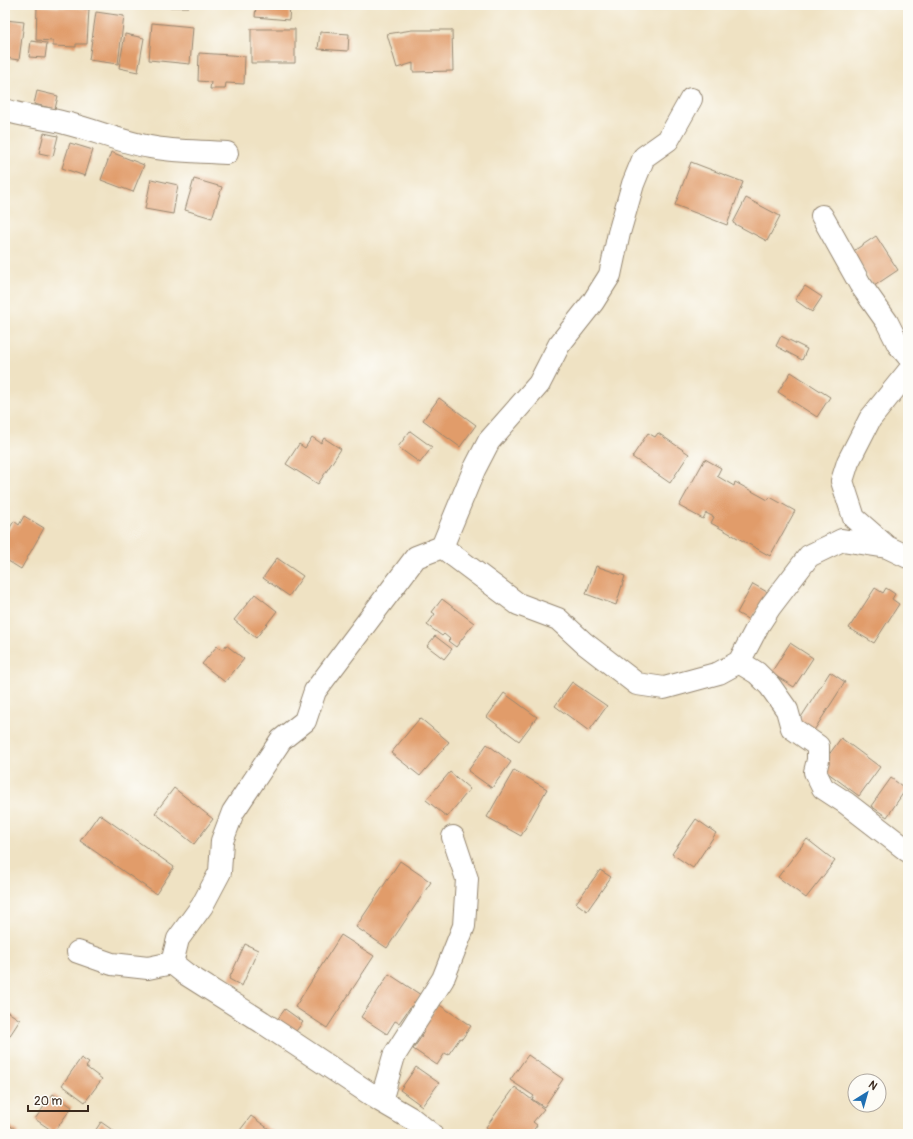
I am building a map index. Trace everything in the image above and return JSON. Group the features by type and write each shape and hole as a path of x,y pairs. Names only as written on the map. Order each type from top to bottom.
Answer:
{"street":[{"path":"172,963 178,939 202,906 220,872 222,841 233,812 281,740 304,721 315,691 389,595 416,557 442,547 474,470 489,441 539,384 559,345 593,302 610,275 619,233 633,184 644,157 668,140 691,99"},
{"path":"5,110 13,113 63,122 126,142 152,148 227,153"},
{"path":"822,216 860,284 887,322 898,344 908,356"},
{"path":"908,372 870,419 848,462 842,481 854,518 887,547 908,557"},
{"path":"442,547 518,604 558,619 584,642 637,684 664,688 719,673 740,662 759,624 770,607 809,556 842,540 887,547"},
{"path":"740,662 757,673 770,686 787,710 792,728 818,746 818,760 815,772 823,788 846,803 908,851"},
{"path":"380,1101 394,1056 443,979 464,926 467,879 453,837"},
{"path":"78,952 112,964 148,968 172,963 186,974 262,1022 380,1101 412,1119 431,1134"}],"building":[{"path":"157,5 189,5 189,7 157,7"},
{"path":"256,5 290,5 289,20 255,17"},
{"path":"37,6 89,9 87,44 76,44 76,47 53,46 53,41 36,40"},
{"path":"96,12 124,16 118,64 89,60"},
{"path":"5,20 24,22 19,60 5,58"},
{"path":"152,23 193,27 190,64 149,60"},
{"path":"251,29 295,29 295,63 251,63"},
{"path":"412,30 452,30 453,71 413,72 413,63 397,68 387,34"},
{"path":"320,32 349,34 348,51 318,49"},
{"path":"125,34 144,38 138,72 119,68"},
{"path":"31,41 47,43 45,58 29,57"},
{"path":"199,53 245,56 244,84 226,83 225,89 210,89 211,82 198,81"},
{"path":"37,91 58,96 55,109 34,104"},
{"path":"44,133 58,136 53,156 39,153"},
{"path":"70,143 93,150 85,176 62,168"},
{"path":"111,152 144,165 133,192 101,180"},
{"path":"691,162 743,182 727,225 675,205"},
{"path":"151,179 178,185 173,214 145,209"},
{"path":"194,179 222,187 212,218 185,210"},
{"path":"746,198 780,216 767,241 733,223"},
{"path":"876,236 898,270 874,286 852,252"},
{"path":"805,286 822,297 812,312 795,300"},
{"path":"781,336 807,349 802,360 776,346"},
{"path":"791,372 830,397 817,417 778,392"},
{"path":"439,398 476,425 460,447 423,420"},
{"path":"410,431 432,447 420,463 398,447"},
{"path":"648,433 655,437 658,433 689,454 670,483 632,457"},
{"path":"312,437 321,443 324,438 341,449 318,484 286,464 299,444 305,448"},
{"path":"705,459 721,468 717,476 734,486 735,482 768,500 770,497 795,511 770,556 711,523 714,517 706,513 703,519 679,506"},
{"path":"24,516 44,528 21,569 5,559 5,536 14,521 19,525"},
{"path":"277,558 303,576 289,596 263,578"},
{"path":"596,566 625,576 616,605 586,594"},
{"path":"753,584 767,592 751,621 737,613"},
{"path":"875,588 883,593 886,588 895,594 892,599 899,604 874,643 849,628"},
{"path":"255,594 277,611 256,638 234,620"},
{"path":"442,599 474,623 456,647 448,641 450,639 444,634 442,636 427,625 435,614 432,612"},
{"path":"435,636 452,649 444,659 427,646"},
{"path":"790,643 813,658 794,687 771,673"},
{"path":"226,645 244,659 225,682 202,664 217,646 223,650"},
{"path":"830,672 845,682 813,732 798,722"},
{"path":"572,682 607,706 589,731 555,706"},
{"path":"504,693 537,717 519,741 487,717"},
{"path":"420,718 449,742 420,776 391,753"},
{"path":"841,738 880,767 859,796 820,767"},
{"path":"487,744 511,762 492,788 468,771"},
{"path":"514,770 547,789 521,836 487,817"},
{"path":"450,772 470,789 447,817 426,800"},
{"path":"891,778 906,789 887,817 871,806"},
{"path":"174,788 213,819 194,844 155,813"},
{"path":"99,814 174,867 156,894 80,841"},
{"path":"696,819 716,833 693,868 672,854"},
{"path":"807,839 835,861 806,898 778,877"},
{"path":"400,861 431,882 387,948 356,927"},
{"path":"600,870 611,877 587,911 576,903"},
{"path":"341,935 374,956 327,1028 295,1007"},
{"path":"245,944 258,950 242,986 229,979"},
{"path":"389,974 421,995 399,1023 395,1021 387,1034 361,1017"},
{"path":"438,1004 471,1026 448,1055 445,1053 437,1065 413,1049 422,1036 418,1034"},
{"path":"285,1009 303,1022 293,1035 277,1020"},
{"path":"5,1010 20,1020 5,1043"},
{"path":"528,1055 563,1079 544,1107 532,1099 534,1096 510,1080"},
{"path":"81,1058 89,1063 86,1067 102,1079 85,1102 62,1085"},
{"path":"416,1067 439,1083 422,1106 400,1090"},
{"path":"515,1087 544,1109 533,1122 537,1125 531,1134 496,1134 486,1127"},
{"path":"53,1094 72,1107 54,1132 35,1119"},
{"path":"251,1116 276,1134 237,1134"},
{"path":"5,1122 19,1132 18,1134 5,1134"},
{"path":"101,1122 118,1134 93,1134"}]}
